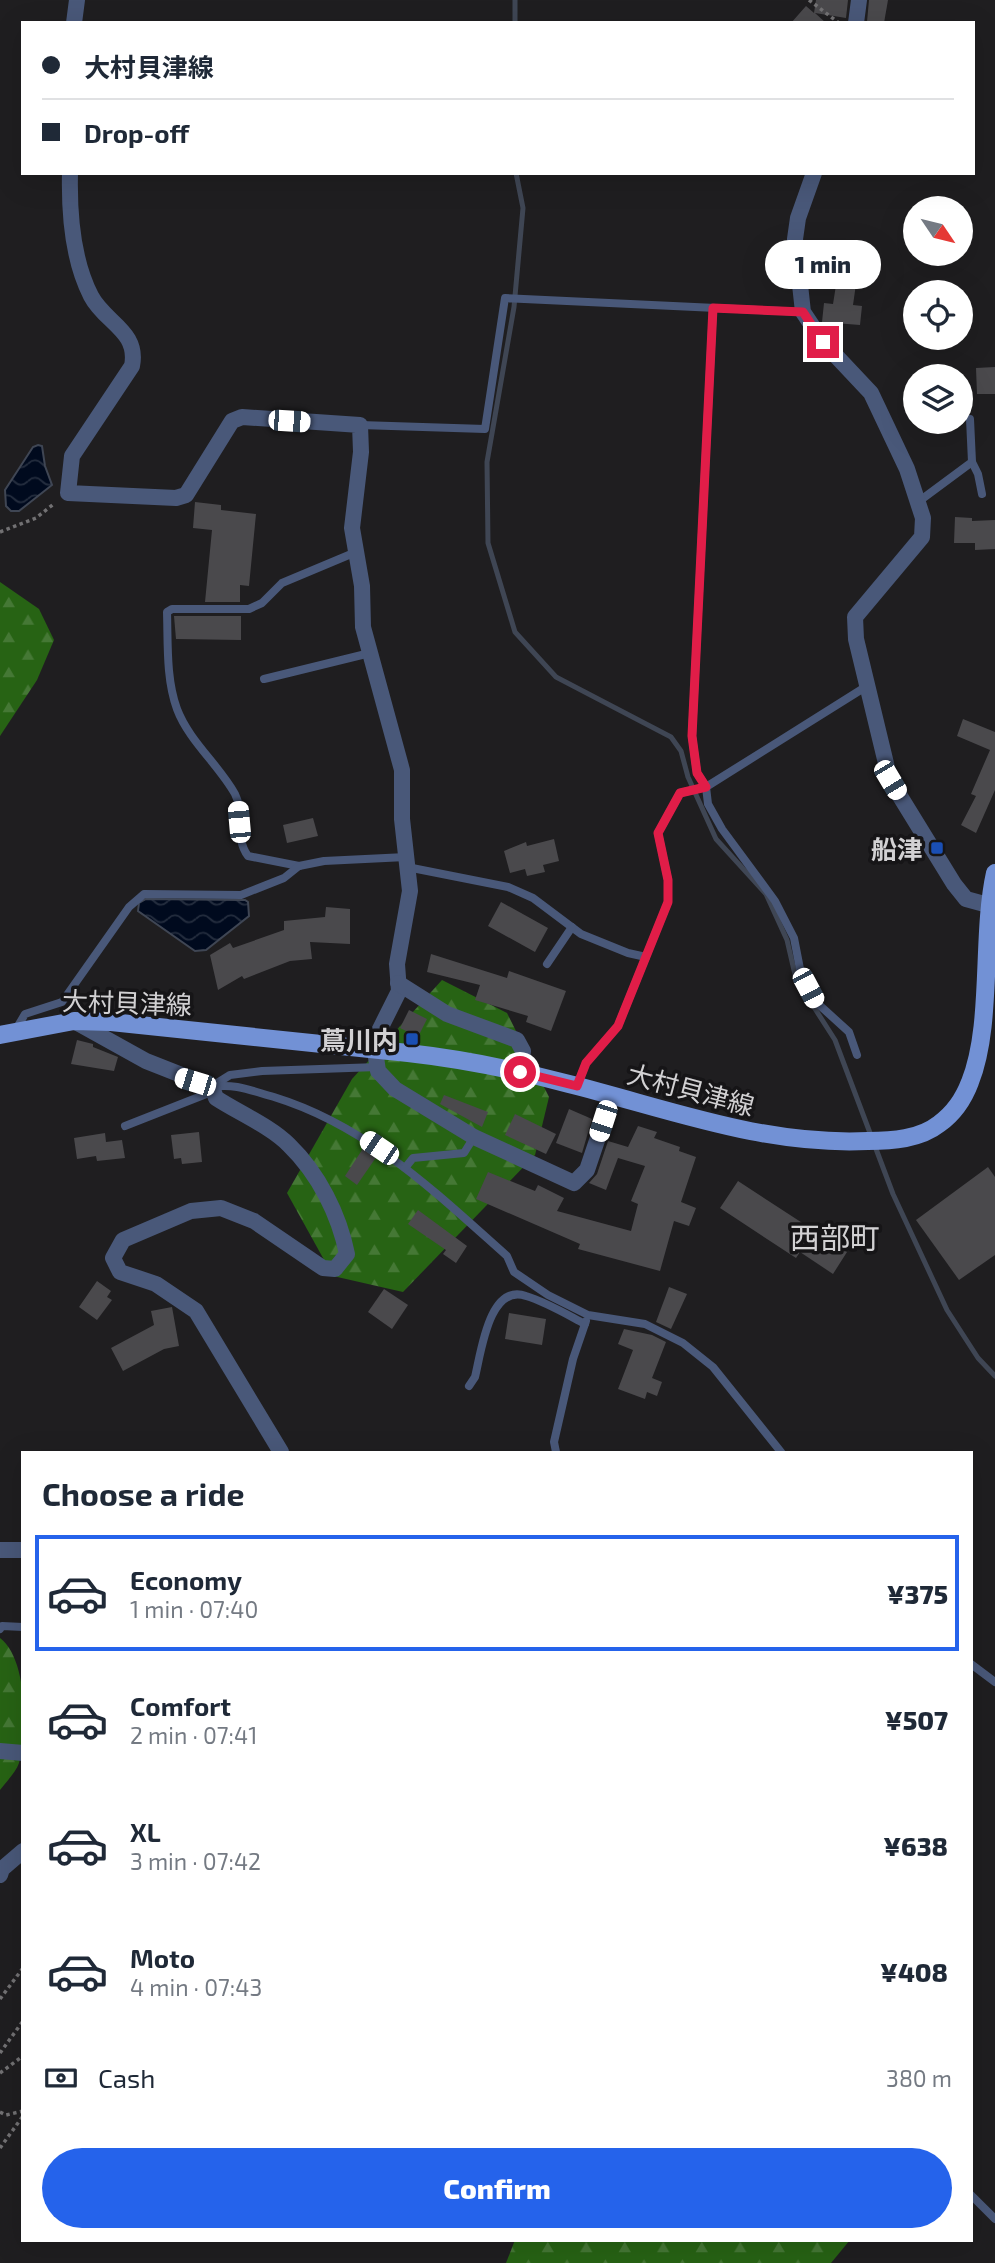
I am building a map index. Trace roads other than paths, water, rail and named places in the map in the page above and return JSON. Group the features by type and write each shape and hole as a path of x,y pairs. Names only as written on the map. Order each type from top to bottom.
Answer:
{"main road":[{"name":"大村貝津線","path":"7,1033 74,1021 163,1026 376,1058 456,1059 577,1086 742,1132 830,1143 908,1138 938,1125 958,1104 971,1082 979,1049 988,905 995,873"}],"street":[{"path":"75,21 78,0"},
{"path":"856,21 859,0"},
{"path":"70,175 76,256 91,297 129,339 135,351 132,366 72,456 68,493 176,498 186,495 225,429 242,417 360,425 361,452 352,528 362,586 363,627 402,770 410,891 397,964 399,991 377,1035 376,1058 395,1090 474,1137 573,1183 587,1170 612,1096"},
{"path":"813,175 798,218 795,239 803,312 823,342 872,393 907,469 923,518 922,537 855,617 856,639 867,686 890,780 954,884 966,899 988,905"},
{"path":"398,983 447,1014 517,1040 523,1051 520,1072"},
{"path":"74,1021 146,1061 213,1089 216,1098 288,1144 316,1178 341,1224 346,1254 335,1269 323,1268 254,1221 221,1208 191,1211 123,1240 113,1258 120,1272 156,1284 196,1311 280,1451"},
{"path":"0,1549 21,1550"},
{"path":"0,1751 21,1753"},
{"path":"0,1875 2,1869 21,1853"}],"lane":[{"path":"360,425 485,429 505,298 803,312"},
{"path":"713,308 692,736 697,773 706,787 708,804 722,829 775,901 794,938 801,974 816,1002 849,1032 857,1055"},
{"path":"971,434 972,462 978,474 982,494"},
{"path":"918,502 972,462"},
{"path":"356,552 282,583 262,603 249,609 172,609 167,612 170,683 177,710 213,767 236,796 241,848 248,856 299,866 324,861 406,862 508,887 533,898 572,927 603,944 646,957"},
{"path":"264,679 370,653"},
{"path":"577,1086 586,1063 618,1026 668,902 668,880 658,833 680,793 706,787 867,686"},
{"path":"7,1033 25,1014 62,1002 129,907 144,894 241,895 284,878 299,866"},
{"path":"547,964 572,927"},
{"path":"213,1089 229,1074 376,1058"},
{"path":"125,1126 231,1084 306,1107 339,1122 405,1168 508,1256 514,1272 587,1319"},
{"path":"405,1168 413,1158 464,1153 474,1137"},
{"path":"469,1386 475,1377 494,1309 501,1299 524,1294 587,1319 645,1324 684,1343 713,1367 781,1451"},
{"path":"556,1451 554,1442 573,1359 587,1319"},
{"path":"0,1629 2,1626 21,1627"},
{"path":"973,1666 995,1682"},
{"path":"973,2196 995,2219"}],"water":[{"path":"42,446 52,485 19,511 11,511 6,506 5,490 33,447"},
{"path":"146,899 245,900 248,902 249,916 206,950 195,951 138,911 139,903"}],"waterway":[{"path":"515,0 515,21"},
{"path":"516,175 523,208 514,307 487,462 488,543 515,632 556,677 671,737 681,751 688,777 716,839 766,894 787,940 796,979 835,1040 893,1194 947,1310 978,1358 995,1376"}],"place":[{"name":"船津","path":"937,848"},
{"name":"蔦川内","path":"412,1039"}],"district":[{"name":"西部町","path":"835,1237"}]}
